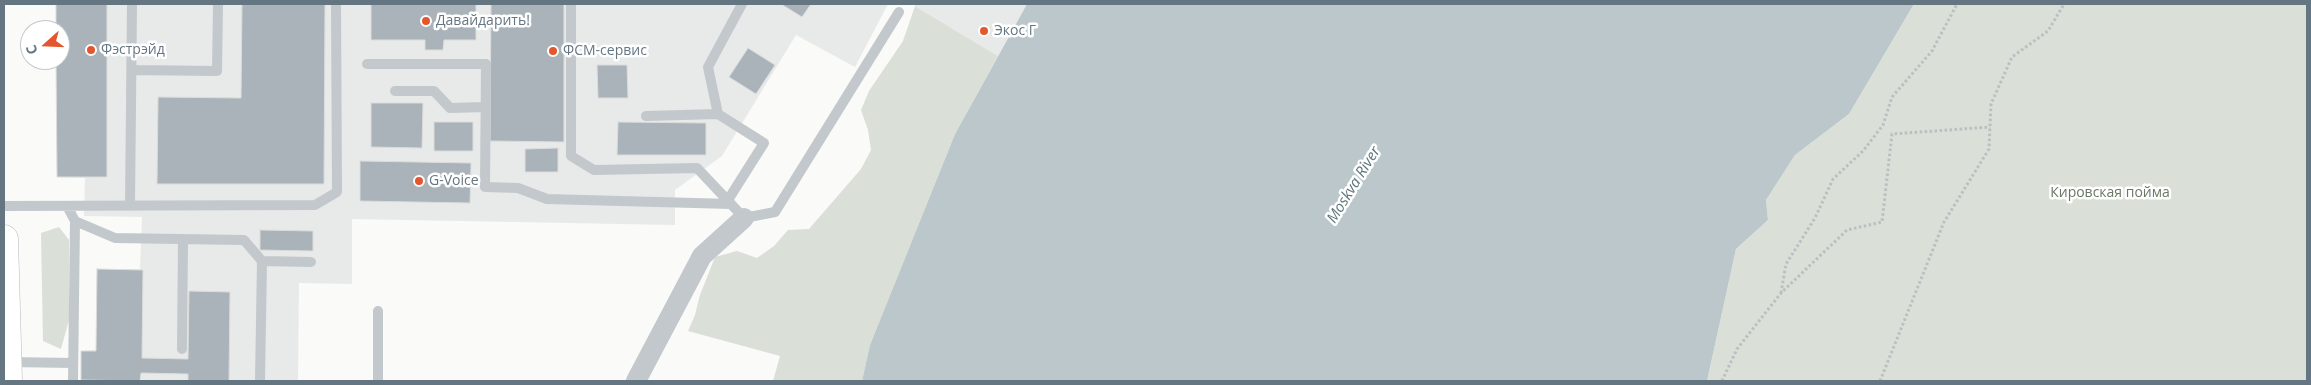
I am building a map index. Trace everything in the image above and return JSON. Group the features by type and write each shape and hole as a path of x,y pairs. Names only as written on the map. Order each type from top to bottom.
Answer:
{"main road":[{"path":"4,239 8,372"}],"street":[{"path":"636,381 702,256 735,207"}],"lane":[{"path":"130,205 132,4"},
{"path":"132,70 217,71 218,4"},
{"path":"4,206 315,205 337,192 336,4"},
{"path":"718,114 708,67 742,4"},
{"path":"571,6 571,156 594,170 697,168 735,207"},
{"path":"367,64 486,64 485,187 518,188 547,199 735,207 775,212 900,12"},
{"path":"395,91 434,91 450,108 486,108"},
{"path":"646,116 718,114 764,143 735,207"},
{"path":"67,206 75,221 72,381"},
{"path":"75,221 115,238 244,240 262,261 260,381"},
{"path":"182,349 183,239"},
{"path":"262,261 311,262"},
{"path":"378,311 378,381"},
{"path":"8,372 73,364"}],"path":[{"path":"1781,293 1786,264 1815,218 1833,179 1863,151 1883,125 1892,97 1932,51 1958,4"},
{"path":"1880,381 1944,222 1989,149 1991,104 2012,57 2048,31 2064,4"},
{"path":"1722,381 1738,349 1781,293 1847,230 1882,222 1892,134 1990,126"}],"shaded area":[{"path":"56,4 888,4 855,67 796,35 722,156 675,190 675,225 352,219 352,284 299,283 298,381 81,380 81,351 96,350 97,269 140,270 142,217 84,216 85,178 57,177 56,70 70,70 70,20 56,20"},
{"name":"Экос Г","path":"912,4 1027,4 998,56"}],"green space":[{"name":"Кировская пойма","path":"1914,4 2307,4 2307,381 1707,381 1736,249 1768,220 1766,200 1795,155 1849,114"},
{"path":"915,6 998,56 955,134 870,345 862,381 773,381 780,356 688,331 695,315 700,295 715,257 737,251 757,258 774,246 788,230 809,229 861,169 871,150 868,130 861,110 869,91 903,41"},
{"path":"59,227 69,240 69,320 61,349 43,341 41,233"}],"water":[{"name":"Moskva River","path":"1027,4 1914,4 1849,114 1795,155 1766,200 1768,220 1736,249 1707,381 862,381 870,345 955,134"}],"building":[{"path":"56,4 107,4 107,177 57,177 56,70 70,70 70,20 56,20"},
{"path":"242,4 325,4 324,184 157,184 158,97 241,98"},
{"path":"371,4 476,4 476,40 444,40 443,50 425,50 425,40 371,40"},
{"path":"491,4 564,4 564,142 490,141"},
{"path":"781,4 811,4 802,17"},
{"path":"748,48 775,65 756,94 729,77"},
{"path":"597,65 627,65 628,98 598,98"},
{"path":"371,103 423,103 422,148 371,147"},
{"path":"434,122 473,122 473,151 434,151"},
{"path":"618,122 706,123 706,155 617,155"},
{"path":"558,148 558,172 525,172 525,149"},
{"path":"360,161 471,163 470,203 360,201"},
{"path":"260,230 313,231 313,251 260,250"},
{"path":"97,269 143,270 142,358 188,359 189,291 230,292 229,381 188,381 188,374 141,373 140,381 81,380 81,351 96,351"}],"place":[{"name":"Давайдарить!","path":"426,21"},
{"name":"Экос Г","path":"984,31"},
{"name":"Фэстрэйд","path":"91,50"},
{"name":"ФСМ-сервис","path":"553,51"},
{"name":"G-Voice","path":"419,181"}]}
